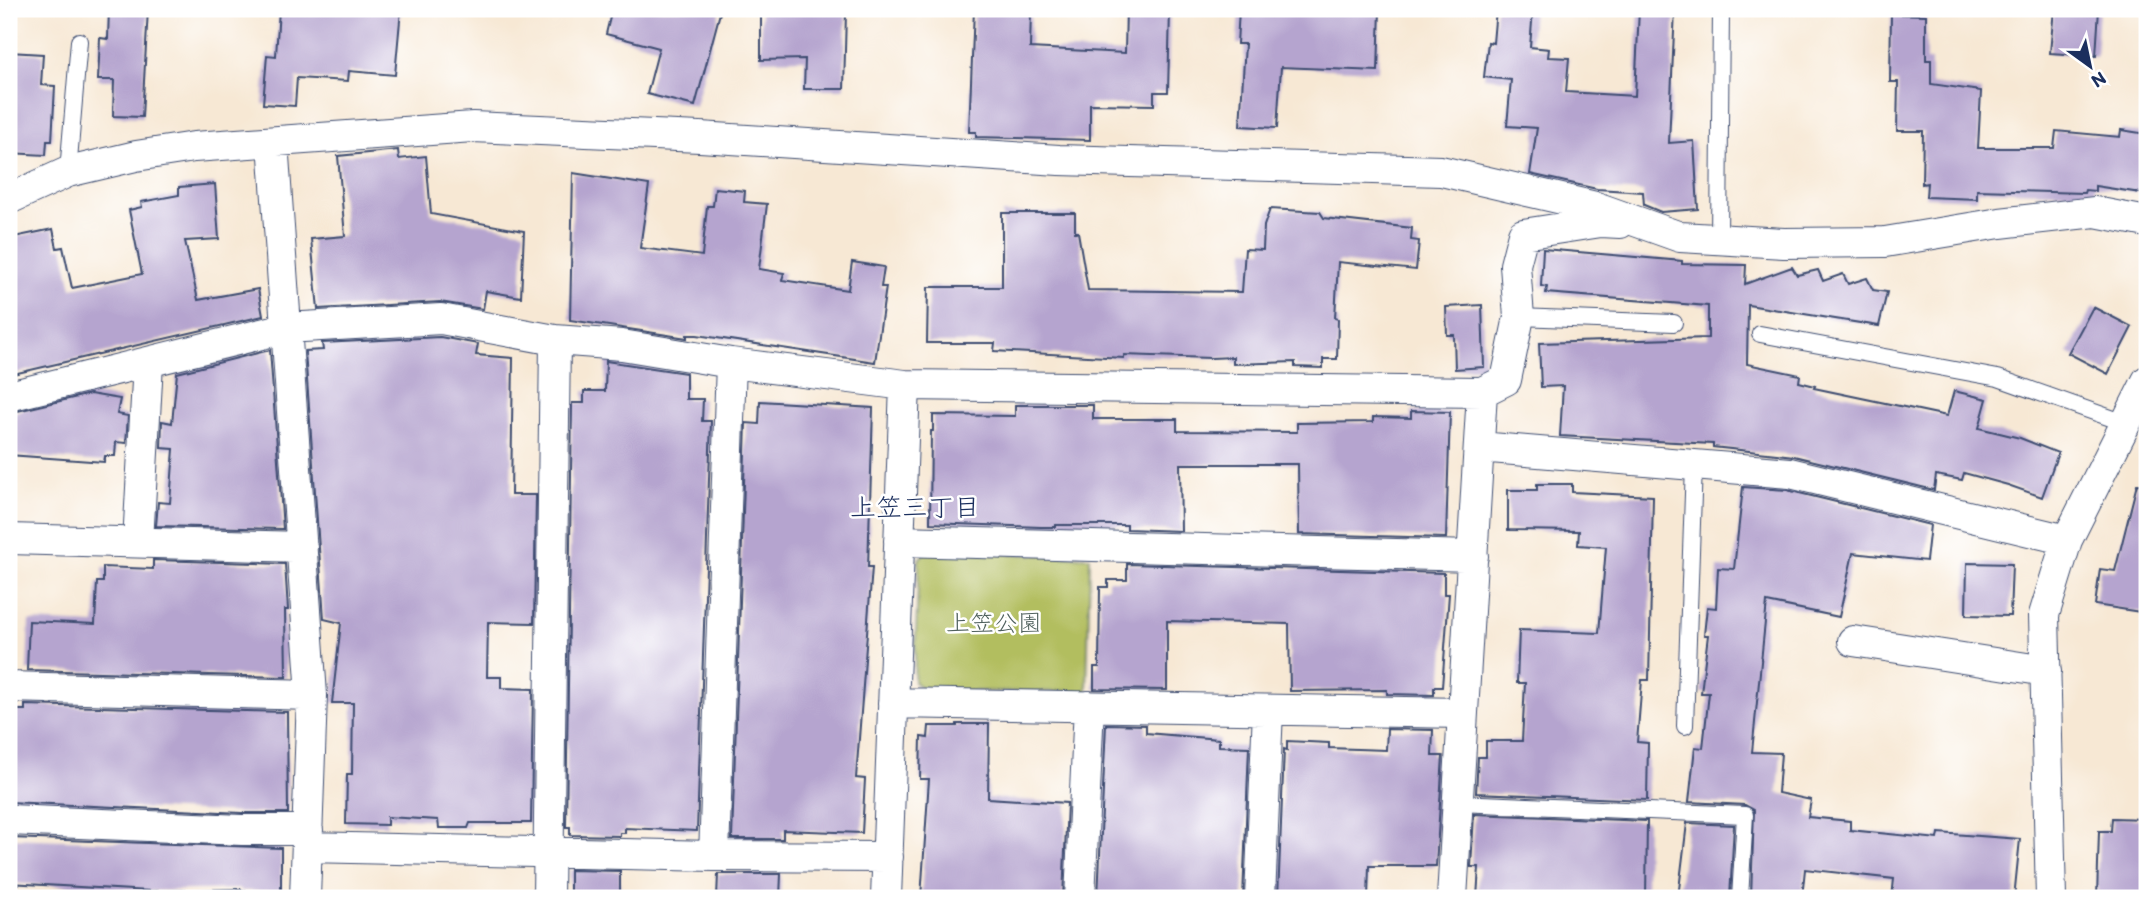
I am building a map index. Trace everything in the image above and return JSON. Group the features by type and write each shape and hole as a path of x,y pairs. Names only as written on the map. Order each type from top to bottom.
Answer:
{"street":[{"path":"9,199 68,172 136,156 194,147 473,127 700,137 1059,160 1441,171 1596,207 1680,237 1784,243 1885,242 2000,223 2095,212 2147,222"},
{"path":"272,142 312,695 305,898"},
{"path":"9,396 286,328 441,319 555,340 622,345 731,363 905,385 1482,392 1506,380 1519,317 1515,265 1523,234 1601,222 1649,224"},
{"path":"548,898 555,340"},
{"path":"138,542 148,363"},
{"path":"714,856 731,363"},
{"path":"2051,898 2044,615 2067,540 2147,381"},
{"path":"886,898 905,385"},
{"path":"1452,898 1482,392"},
{"path":"1479,447 1790,473 2067,540"},
{"path":"9,539 302,547"},
{"path":"900,541 1473,556"},
{"path":"1853,641 2046,671"},
{"path":"9,687 312,695"},
{"path":"893,703 1463,713"},
{"path":"1080,898 1089,706"},
{"path":"1261,898 1268,710"},
{"path":"9,820 242,830 307,838 548,852 888,857"}],"lane":[{"path":"1718,239 1721,9"},
{"path":"68,172 79,41"},
{"path":"1519,317 1674,323"},
{"path":"1760,334 1998,378 2125,423"},
{"path":"1685,726 1694,465"},
{"path":"1458,803 1745,815 1740,898"}],"green space":[{"name":"上笠公園","path":"926,551 1090,557 1087,692 926,691 914,682 919,559"}],"building":[{"path":"109,9 148,9 142,117 113,116 114,80 98,80 100,38 108,39"},
{"path":"279,9 401,9 395,75 349,71 348,81 297,78 295,106 263,104 267,55 276,56"},
{"path":"612,9 721,9 695,106 647,94 659,48 606,34"},
{"path":"761,9 846,12 844,89 804,89 805,59 761,60"},
{"path":"974,9 1031,9 1030,48 1125,53 1126,9 1170,9 1168,92 1154,92 1154,105 1090,104 1090,140 976,137 976,132 969,132"},
{"path":"1239,9 1380,9 1378,71 1281,67 1277,128 1240,126 1245,44 1237,44"},
{"path":"1496,9 1533,9 1530,47 1549,49 1548,57 1569,58 1566,92 1635,96 1639,9 1675,9 1669,143 1694,141 1698,209 1661,212 1644,205 1643,192 1597,189 1530,174 1537,128 1507,126 1511,80 1484,77 1488,42 1493,43"},
{"path":"2054,9 2099,9 2096,56 2050,53"},
{"path":"1891,14 1926,15 1926,60 1931,60 1931,84 1981,91 1978,148 2054,148 2056,131 2120,137 2121,130 2147,134 2147,194 2095,186 2095,191 2085,190 2084,193 1977,190 1977,199 1926,197 1927,183 1922,184 1923,131 1897,131 1898,82 1890,82"},
{"path":"9,52 43,54 41,85 55,86 52,141 47,141 46,155 9,153"},
{"path":"398,150 399,159 426,156 431,214 524,231 521,297 486,291 483,309 440,302 318,309 311,239 345,236 338,156"},
{"path":"573,173 649,185 640,248 702,256 707,206 713,206 715,188 745,191 744,202 767,204 759,269 784,273 782,280 848,290 852,262 884,267 881,287 886,287 875,362 697,335 687,335 687,338 570,320"},
{"path":"215,184 219,239 185,241 198,300 258,289 263,316 9,375 9,238 53,229 57,248 63,247 72,288 142,274 129,210 142,207 141,202 179,195 179,187"},
{"path":"1270,209 1320,212 1324,218 1412,228 1411,240 1419,241 1416,270 1338,262 1335,318 1338,319 1337,359 1323,359 1323,368 1295,367 1295,362 1233,364 1233,357 1124,355 1124,358 994,351 995,343 927,343 928,287 1002,287 1002,213 1075,213 1075,232 1078,232 1088,290 1242,292 1245,249 1263,250 1264,226"},
{"path":"1543,249 1682,261 1682,264 1746,265 1745,284 1792,267 1797,275 1818,270 1823,281 1843,274 1848,284 1867,278 1873,290 1887,292 1879,326 1748,305 1747,364 1800,375 1799,382 1815,386 1814,388 1947,416 1954,391 1987,399 1979,428 2020,438 2058,453 2042,497 1964,473 1962,480 1936,475 1934,490 1794,456 1713,447 1713,444 1560,436 1563,386 1541,387 1539,343 1708,338 1708,306 1546,293 1547,287 1541,286"},
{"path":"1482,305 1484,367 1455,369 1454,335 1447,335 1446,307"},
{"path":"2093,307 2132,327 2108,374 2068,353"},
{"path":"440,337 478,344 476,355 513,358 511,495 536,495 534,623 488,622 487,677 501,677 501,688 533,689 531,823 470,823 468,828 439,828 438,820 387,817 387,825 346,824 347,774 352,774 353,703 332,703 341,623 324,619 305,351 323,350 322,343"},
{"path":"270,350 283,529 156,526 158,502 170,503 174,449 161,448 162,421 172,423 177,373"},
{"path":"606,361 686,373 686,399 703,399 702,421 711,421 697,831 625,828 625,833 620,833 620,836 570,835 570,827 566,827 572,403 584,403 584,391 605,391"},
{"path":"90,394 120,399 117,414 128,416 126,443 116,442 115,456 105,456 104,462 9,455 9,413"},
{"path":"760,401 873,408 868,567 872,567 856,778 865,779 862,833 783,830 783,839 732,839 746,423 759,424"},
{"path":"1015,405 1093,405 1093,419 1177,419 1177,431 1297,432 1297,423 1373,422 1373,417 1411,418 1411,411 1450,412 1446,538 1299,534 1298,464 1180,464 1181,531 1127,529 1127,525 1041,527 930,523 933,415 1015,416"},
{"path":"1537,484 1572,484 1572,492 1653,496 1649,680 1642,680 1637,742 1648,743 1647,800 1476,793 1478,757 1486,757 1486,741 1522,741 1525,683 1517,683 1519,630 1599,633 1606,547 1578,545 1579,531 1508,530 1508,490 1537,490"},
{"path":"2137,484 2147,485 2147,613 2095,605 2100,569 2115,571"},
{"path":"1743,487 1787,490 1930,525 1926,561 1853,553 1839,617 1767,602 1752,752 1781,753 1778,793 1811,800 1808,817 1850,821 1850,830 1938,839 1939,833 2020,839 2014,898 1892,898 1894,879 1805,869 1802,898 1751,898 1754,810 1745,805 1689,802 1695,747 1703,748 1709,693 1701,693 1708,635 1704,635 1707,607 1716,608 1718,568 1734,569"},
{"path":"153,560 285,564 288,610 285,610 286,677 27,670 29,621 95,624 97,582 103,582 103,567 153,569"},
{"path":"1967,563 2012,564 2010,616 1966,615"},
{"path":"1127,564 1444,573 1444,594 1449,594 1442,687 1434,687 1434,695 1387,694 1387,690 1290,691 1289,624 1167,621 1167,690 1094,689 1094,667 1099,667 1100,587 1108,587 1108,580 1127,580"},
{"path":"25,705 287,712 288,813 9,802 9,710 25,710"},
{"path":"989,724 988,798 1067,803 1063,898 921,898 929,779 920,779 921,737 928,738 929,726"},
{"path":"1106,724 1146,725 1146,733 1219,739 1219,746 1249,747 1243,898 1098,898"},
{"path":"1387,729 1433,730 1432,756 1443,756 1436,866 1369,866 1368,898 1278,898 1284,749 1287,750 1287,741 1329,743 1329,748 1386,750"},
{"path":"1474,814 1647,821 1646,898 1477,898 1479,867 1471,867"},
{"path":"2112,818 2147,819 2147,898 2097,898 2099,831 2111,831"},
{"path":"1687,823 1734,825 1730,898 1678,898"},
{"path":"10,838 281,848 281,891 150,891 9,883"},
{"path":"570,870 620,871 620,898 570,898"},
{"path":"718,874 781,874 780,898 717,898"}],"district":[{"name":"上笠三丁目","path":"915,507"}]}
